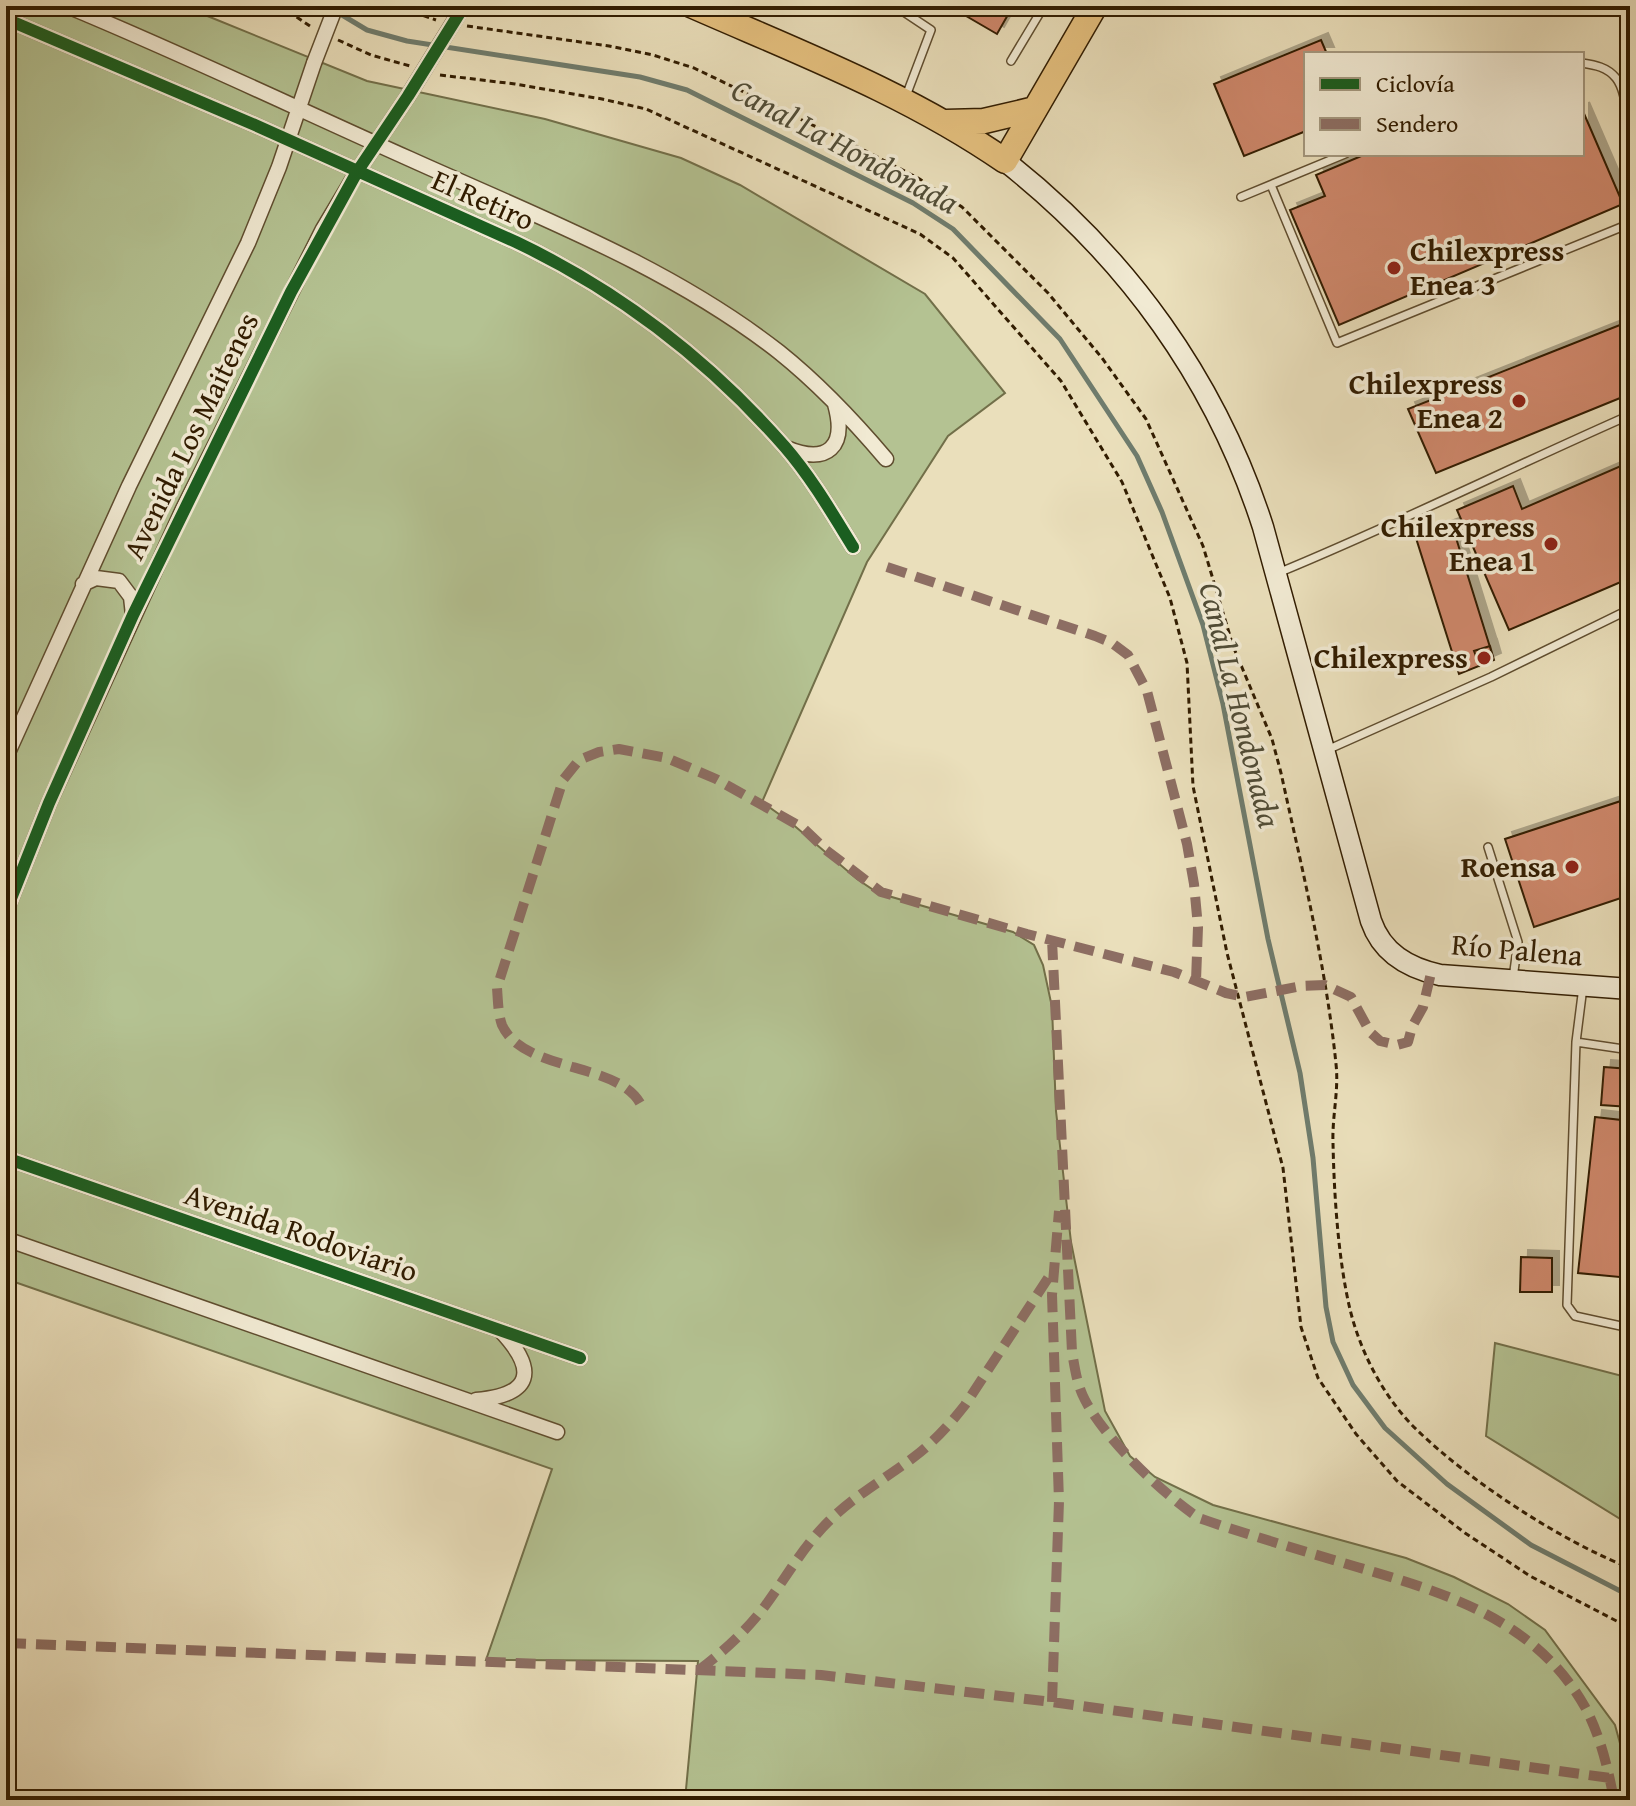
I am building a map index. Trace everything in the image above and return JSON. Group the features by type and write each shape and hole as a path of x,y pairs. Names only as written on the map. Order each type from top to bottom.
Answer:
{"main road":[{"path":"693,6 905,99 946,122 1005,161 1082,228 1128,278 1169,333 1206,394 1235,452 1255,502 1325,750"},
{"path":"1005,161 1095,6"},
{"path":"946,122 984,121 1035,109"},
{"name":"Río Palena","path":"1325,750 1374,929 1383,944 1401,960 1440,975 1630,989"}],"street":[{"name":"El Retiro","path":"67,6 612,250 683,287 778,352 834,401 886,459"},
{"name":"Avenida Los Maitenes","path":"6,757 83,584 242,256 289,140 298,107 336,6"},
{"name":"Avenida Los Maitenes","path":"6,911 49,803 133,615 291,292 357,172 464,6"},
{"name":"El Retiro","path":"6,19 289,140 551,259 618,297 699,359 786,448 853,547"},
{"path":"786,448 809,454 831,450 840,430 834,401"},
{"path":"83,584 96,578 119,581 131,597 133,615"},
{"name":"Avenida Rodoviario","path":"6,1158 580,1358"},
{"path":"6,1239 557,1432"},
{"path":"471,1400 502,1395 523,1382 525,1371 521,1358 501,1330"}],"lane":[{"path":"895,6 931,30 905,99"},
{"path":"1011,61 1044,6"},
{"path":"1584,63 1607,69 1617,79 1628,102 1630,233"},
{"path":"1241,197 1340,156"},
{"path":"1271,185 1337,343 1629,224"},
{"path":"1276,574 1376,533 1630,415"},
{"path":"1325,750 1491,677 1630,609"},
{"path":"1488,847 1518,942 1513,980"},
{"path":"1583,985 1576,1042 1567,1305 1575,1316 1630,1328"},
{"path":"1576,1042 1630,1050"}],"path":[{"path":"280,6 319,31"},
{"path":"395,6 437,20"},
{"path":"464,25 653,55 694,68 869,152 918,178 962,207 1048,293 1102,358 1146,419 1185,504 1203,546 1233,646 1272,739 1281,773 1325,985 1334,1048 1338,1094 1333,1140 1339,1230 1349,1304 1362,1348 1389,1394 1416,1429 1459,1465 1527,1514 1630,1568"},
{"path":"332,37 371,55 414,68"},
{"path":"428,72 587,96 646,109 920,234 953,258 1061,381 1122,482 1170,598 1187,663 1193,786 1227,953 1283,1168 1301,1327 1318,1378 1356,1434 1397,1481 1465,1533 1530,1576 1630,1628"}],"green space":[{"path":"6,6 190,6 205,15 367,81 545,119 681,158 740,185 925,294 1005,393 948,436 867,562 762,802 878,893 1013,932 1034,945 1043,965 1052,1007 1056,1111 1071,1242 1105,1411 1130,1456 1155,1477 1213,1505 1406,1558 1454,1577 1508,1604 1545,1630 1615,1725 1630,1780 1630,1800 685,1800 698,1661 486,1660 552,1469 6,1279"},
{"path":"1495,1343 1630,1378 1630,1525 1486,1436"}],"building":[{"path":"949,6 1013,6 997,34"},
{"path":"1321,40 1326,52 1304,52 1304,132 1244,156 1214,84"},
{"name":"Chilexpress Enea 3","path":"1584,114 1623,204 1339,325 1290,210 1325,196 1316,175 1361,156 1584,156"},
{"name":"Chilexpress Enea 2","path":"1630,321 1630,394 1436,473 1408,409"},
{"name":"Chilexpress Enea 1","path":"1630,462 1630,578 1509,630 1457,510 1513,486 1522,509"},
{"path":"1452,525 1494,660 1459,674 1416,538"},
{"path":"1490,646 1494,660 1480,666 1474,651"},
{"name":"Roensa","path":"1630,798 1630,895 1534,927 1505,839"},
{"path":"1604,1067 1630,1069 1630,1107 1601,1105"},
{"path":"1595,1117 1630,1121 1630,1278 1578,1273"},
{"path":"1521,1257 1552,1258 1552,1292 1520,1292"}],"waterway":[{"name":"Canal La Hondonada","path":"327,6 367,30 407,41 640,77 687,90 913,203 953,229 1060,339 1137,456 1162,512 1203,625 1223,704 1268,939 1300,1073 1313,1158 1326,1307 1333,1342 1353,1385 1385,1428 1447,1484 1531,1545 1630,1596"}],"marked path":[{"path":"887,567 1095,636 1112,643 1128,655 1147,691 1187,844 1198,927 1196,981"},
{"path":"640,1103 628,1090 612,1080 529,1051 513,1040 502,1025 499,1012 497,988 563,780 579,760 599,752 619,749 667,758 716,779 803,828 826,850 881,892 1174,972 1226,993 1245,997 1302,986 1325,985 1351,997 1370,1032 1380,1041 1397,1045 1408,1042 1423,1007 1431,973"},
{"path":"1052,940 1072,1352 1080,1389 1094,1415 1136,1465 1199,1518 1423,1588 1486,1614 1515,1631 1565,1677 1585,1707 1603,1752 1614,1800"},
{"path":"1052,1702 1059,1501 1052,1295 1059,1211"},
{"path":"699,1670 750,1624 804,1550 831,1519 921,1451 948,1426 1054,1269"},
{"path":"6,1643 821,1675 1052,1702 1610,1778"}],"cycle path":[{"path":"6,911 49,803 133,615 291,292 357,172 464,6"},
{"path":"6,19 255,125 516,242 592,283 661,330 756,415 804,470 853,547"},
{"path":"6,1158 580,1358"}],"place":[{"name":"Chilexpress Enea 3","path":"1394,268"},
{"name":"Chilexpress Enea 2","path":"1519,401"},
{"name":"Chilexpress Enea 1","path":"1551,544"},
{"name":"Chilexpress","path":"1484,658"},
{"name":"Roensa","path":"1572,867"}]}
